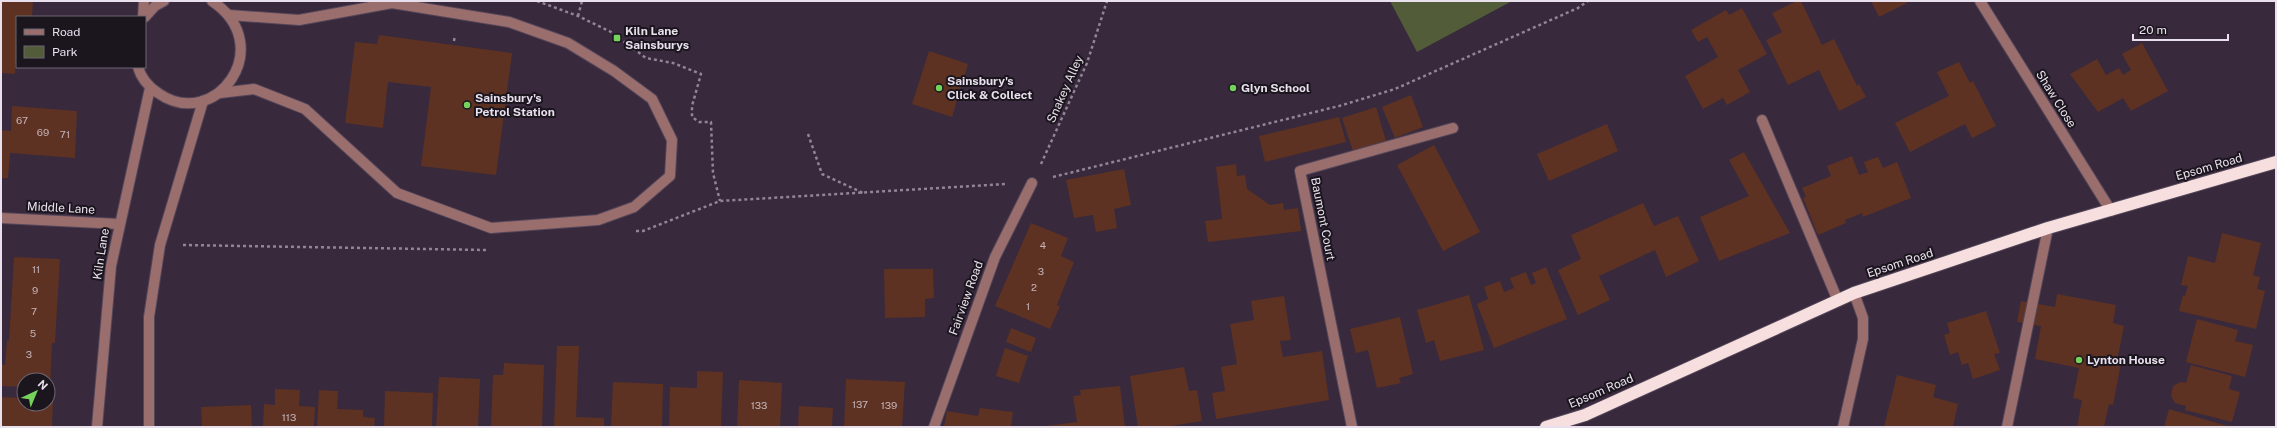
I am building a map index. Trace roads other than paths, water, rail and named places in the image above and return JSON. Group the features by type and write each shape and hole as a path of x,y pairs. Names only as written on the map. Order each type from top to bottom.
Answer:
{"highway":[{"name":"Epsom Road","path":"1546,427 1585,415 1854,293 2048,228 2276,162"}],"street":[{"path":"144,1 144,16"},
{"path":"145,16 155,6 164,1"},
{"path":"212,1 229,15 239,30 242,55 236,73 220,93"},
{"name":"Shaw Close","path":"1980,1 2111,211"},
{"path":"139,68 150,88 166,99 184,103 203,101 220,93 254,89 304,109 397,193 491,228 598,220 634,207 670,176 672,140 652,99 614,70 568,44 509,22 392,3 298,20 229,15"},
{"name":"Kiln Lane","path":"97,427 111,266 150,88"},
{"path":"148,427 149,317 160,245 203,101"},
{"path":"1762,120 1838,301"},
{"name":"Baumont Court","path":"1352,427 1300,171 1453,128"},
{"name":"Fairview Road","path":"934,427 995,257 1032,182"},
{"name":"Middle Lane","path":"1,218 119,224"},
{"path":"2007,427 2048,228"},
{"path":"1843,427 1863,339 1863,318 1854,293"}],"place":[{"name":"Kiln Lane Sainsburys","path":"617,38"},
{"name":"Sainsbury's Click & Collect","path":"939,88"},
{"name":"Glyn School","path":"1233,88"},
{"name":"Sainsbury's Petrol Station","path":"467,105"},
{"name":"Lynton House","path":"2079,360"}]}
